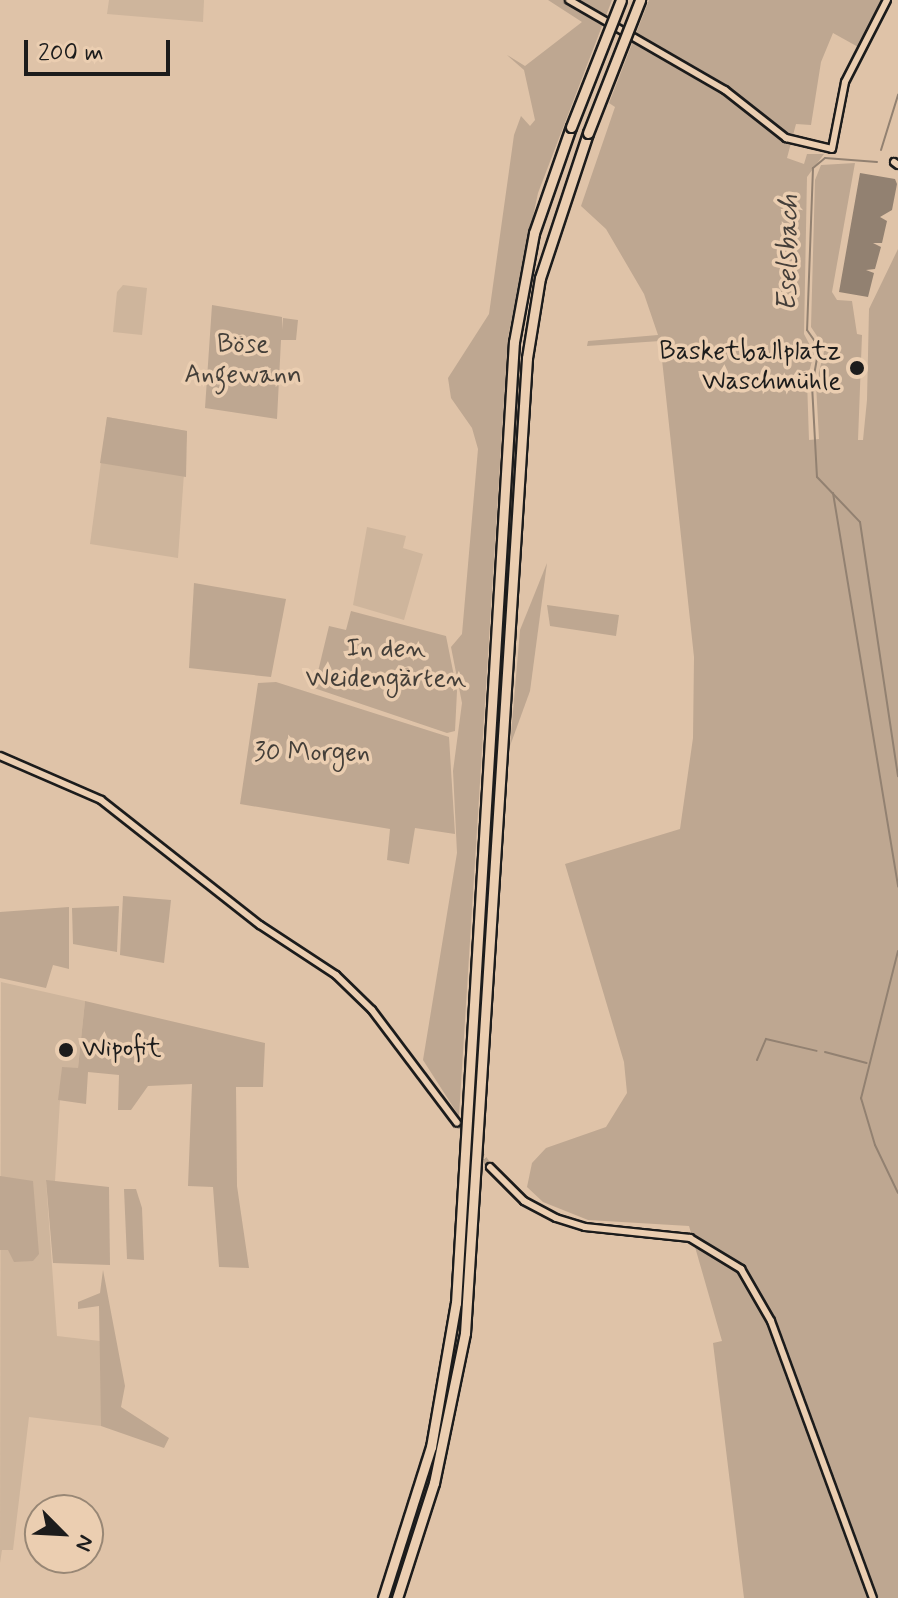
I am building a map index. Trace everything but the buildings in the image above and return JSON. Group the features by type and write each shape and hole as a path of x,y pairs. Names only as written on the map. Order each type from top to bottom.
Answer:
{"highway":[{"path":"383,1598 431,1447 456,1303 514,342 534,233 571,127 621,0"},
{"path":"397,1598 434,1483 465,1333 529,338 547,251 588,133 640,0"}],"street":[{"path":"569,0 725,90 786,138 832,149 845,82 887,0"},
{"path":"0,756 101,800 224,892 260,925 353,990 457,1123"},
{"path":"490,1167 524,1201 556,1218 585,1227 690,1238 741,1269 771,1321 873,1598"}],"shaded area":[{"path":"109,0 204,0 203,22 107,14"},
{"path":"860,173 895,179 897,184 892,210 880,217 887,221 882,243 873,243 881,247 875,269 866,270 874,273 868,297 839,292"},
{"path":"123,285 147,288 142,335 113,332 117,292"},
{"path":"107,417 187,431 178,558 90,544"},
{"path":"367,527 406,536 403,548 423,554 404,620 353,605"},
{"path":"1,982 85,1001 78,1068 62,1068 55,1181 46,1181 57,1336 100,1341 102,1371 101,1426 29,1417 13,1550 2,1550 0,1563"}],"green space":[{"path":"548,0 612,0 538,193 508,337 459,1116 423,1060 457,853 453,771 462,703 451,647 462,634 478,449 472,428 451,398 448,378 489,314 514,135 521,116 530,126 535,120 524,70 507,55 525,66 582,22"},
{"path":"649,0 883,0 860,48 833,33 821,62 811,125 796,124 787,158 804,164 807,154 824,154 807,177 804,334 814,353 807,380 809,440 819,439 816,384 825,348 811,327 815,180 821,165 855,163 832,292 837,300 852,301 857,334 862,335 858,440 863,440 867,400 869,309 898,249 898,1598 744,1598 713,1343 722,1341 689,1226 588,1220 543,1202 527,1187 532,1163 546,1148 606,1127 627,1093 624,1062 565,864 680,829 693,738 694,657 660,341 587,346 588,341 658,335 644,294 606,229 581,206 615,107 609,103"},
{"name":"Böse Angewann","path":"212,305 282,317 282,330 283,318 298,320 296,340 281,340 277,419 205,408"},
{"path":"107,417 187,431 186,477 100,463"},
{"path":"547,563 530,691 510,746 520,630"},
{"name":"In den Weidengärten","path":"194,583 286,599 271,677 189,668"},
{"path":"547,605 619,615 616,636 550,626"},
{"name":"In den Weidengärten","path":"351,611 446,636 457,691 455,731 447,733 314,688 329,626 346,630"},
{"name":"30 Morgen","path":"276,682 449,737 455,834 415,828 409,864 387,860 390,829 240,804 258,683"},
{"path":"123,896 171,900 164,963 120,955"},
{"path":"119,906 117,952 73,944 72,908"},
{"path":"69,907 69,969 53,965 46,988 0,978 0,912"},
{"path":"85,1001 265,1043 263,1087 236,1087 237,1186 249,1268 219,1267 213,1187 188,1186 192,1084 148,1086 131,1110 118,1110 119,1075 88,1072 86,1104 58,1100 62,1067 78,1068"},
{"path":"0,1176 33,1181 39,1254 33,1261 14,1262 8,1250 0,1250"},
{"path":"46,1180 109,1187 110,1265 53,1263"},
{"path":"124,1189 136,1189 142,1208 144,1260 127,1259"},
{"path":"103,1270 125,1386 121,1407 169,1438 164,1448 101,1426 99,1306 78,1309 78,1302 100,1293"}],"waterway":[{"name":"Eselsbach","path":"881,150 898,95"},
{"name":"Eselsbach","path":"877,162 825,158 813,168 807,330 819,347 812,385 817,477 860,522 898,776"},
{"name":"Eselsbach","path":"833,493 898,887"},
{"name":"Eselsbach","path":"898,951 861,1098 875,1145 898,1193"},
{"path":"757,1060 766,1039 817,1051"},
{"path":"825,1052 867,1063"}],"tunnel":[{"path":"457,1123 490,1167"}],"place":[{"name":"Basketballplatz Waschmühle","path":"857,368"},
{"name":"Wipofit","path":"66,1050"}]}
